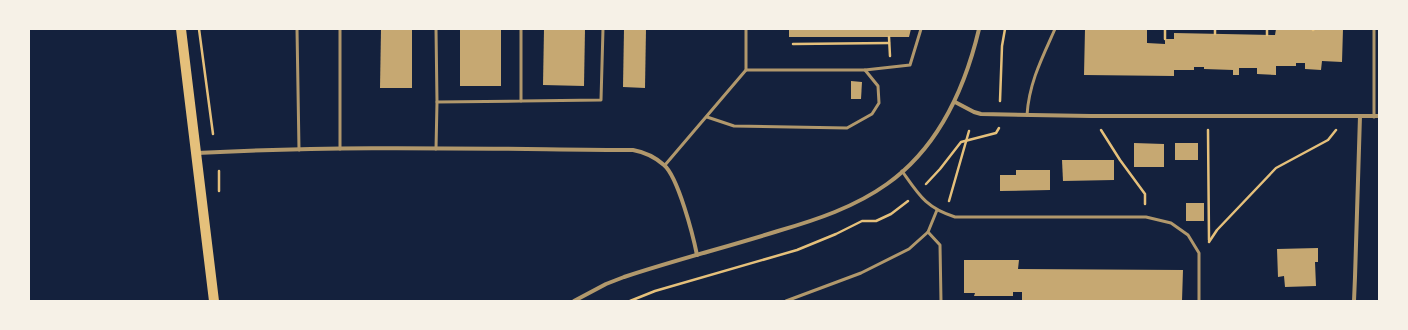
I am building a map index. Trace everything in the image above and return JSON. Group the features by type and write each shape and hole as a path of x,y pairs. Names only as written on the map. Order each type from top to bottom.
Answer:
{"main road":[{"path":"182,29 214,301"}],"street":[{"path":"574,301 624,277 794,226 844,208 887,184 918,156 934,137 955,102 966,75 979,29"},
{"path":"955,102 981,114 1377,116"},
{"path":"1354,301 1360,116"},
{"path":"196,153 254,150 340,149 633,150 652,156 665,165 675,182 697,255"}],"lane":[{"path":"297,29 299,150"},
{"path":"340,29 340,149"},
{"path":"436,29 436,149"},
{"path":"521,29 521,101"},
{"path":"436,102 601,100 603,29"},
{"path":"665,165 746,70 746,29"},
{"path":"746,70 865,70 910,65 921,29"},
{"path":"1027,115 1028,98 1036,70 1055,29"},
{"path":"1374,29 1377,116"},
{"path":"707,117 734,126 847,128 872,114 879,103 878,86 865,70"},
{"path":"902,171 925,201 937,210 945,214 955,216 1146,217 1171,223 1188,235 1199,253 1199,301"},
{"path":"786,301 796,299 861,273 909,249 928,232 937,210"},
{"path":"928,232 940,246 941,301"}],"path":[{"path":"200,29 213,134"},
{"path":"1165,29 1165,39"},
{"path":"1215,29 1215,34"},
{"path":"1267,29 1267,35"},
{"path":"793,44 889,43 889,37"},
{"path":"1199,253 1209,242 1216,230 1276,168 1328,140 1336,129"},
{"path":"1101,130 1120,160 1145,194 1146,217"},
{"path":"1208,130 1209,242"},
{"path":"945,214 969,131"}],"building":[{"path":"381,29 412,29 412,88 380,88"},
{"path":"460,29 501,29 501,86 460,86"},
{"path":"544,29 585,29 584,86 543,85"},
{"path":"624,29 646,29 645,88 623,87"},
{"path":"789,29 911,29 909,37 789,37"},
{"path":"1085,29 1147,29 1147,43 1165,44 1165,39 1174,39 1174,33 1275,35 1276,29 1343,29 1342,62 1322,61 1321,70 1305,69 1305,63 1296,63 1296,66 1276,66 1276,75 1257,74 1257,68 1239,68 1239,75 1233,75 1233,70 1204,69 1204,67 1194,67 1194,70 1174,70 1174,76 1084,75"},
{"path":"851,81 862,82 861,99 851,99"},
{"path":"1134,143 1164,144 1164,167 1134,167"},
{"path":"1175,143 1198,143 1198,160 1175,160"},
{"path":"1062,160 1114,160 1114,180 1063,181"},
{"path":"1016,170 1050,170 1050,190 1000,191 1000,175 1016,175"},
{"path":"1186,203 1204,203 1204,221 1186,221"},
{"path":"1318,248 1318,262 1315,262 1316,286 1285,287 1284,276 1278,277 1277,249"},
{"path":"964,260 1019,260 1018,269 1183,270 1182,301 1022,301 1022,292 1013,292 1013,296 974,296 975,293 964,293"}]}
